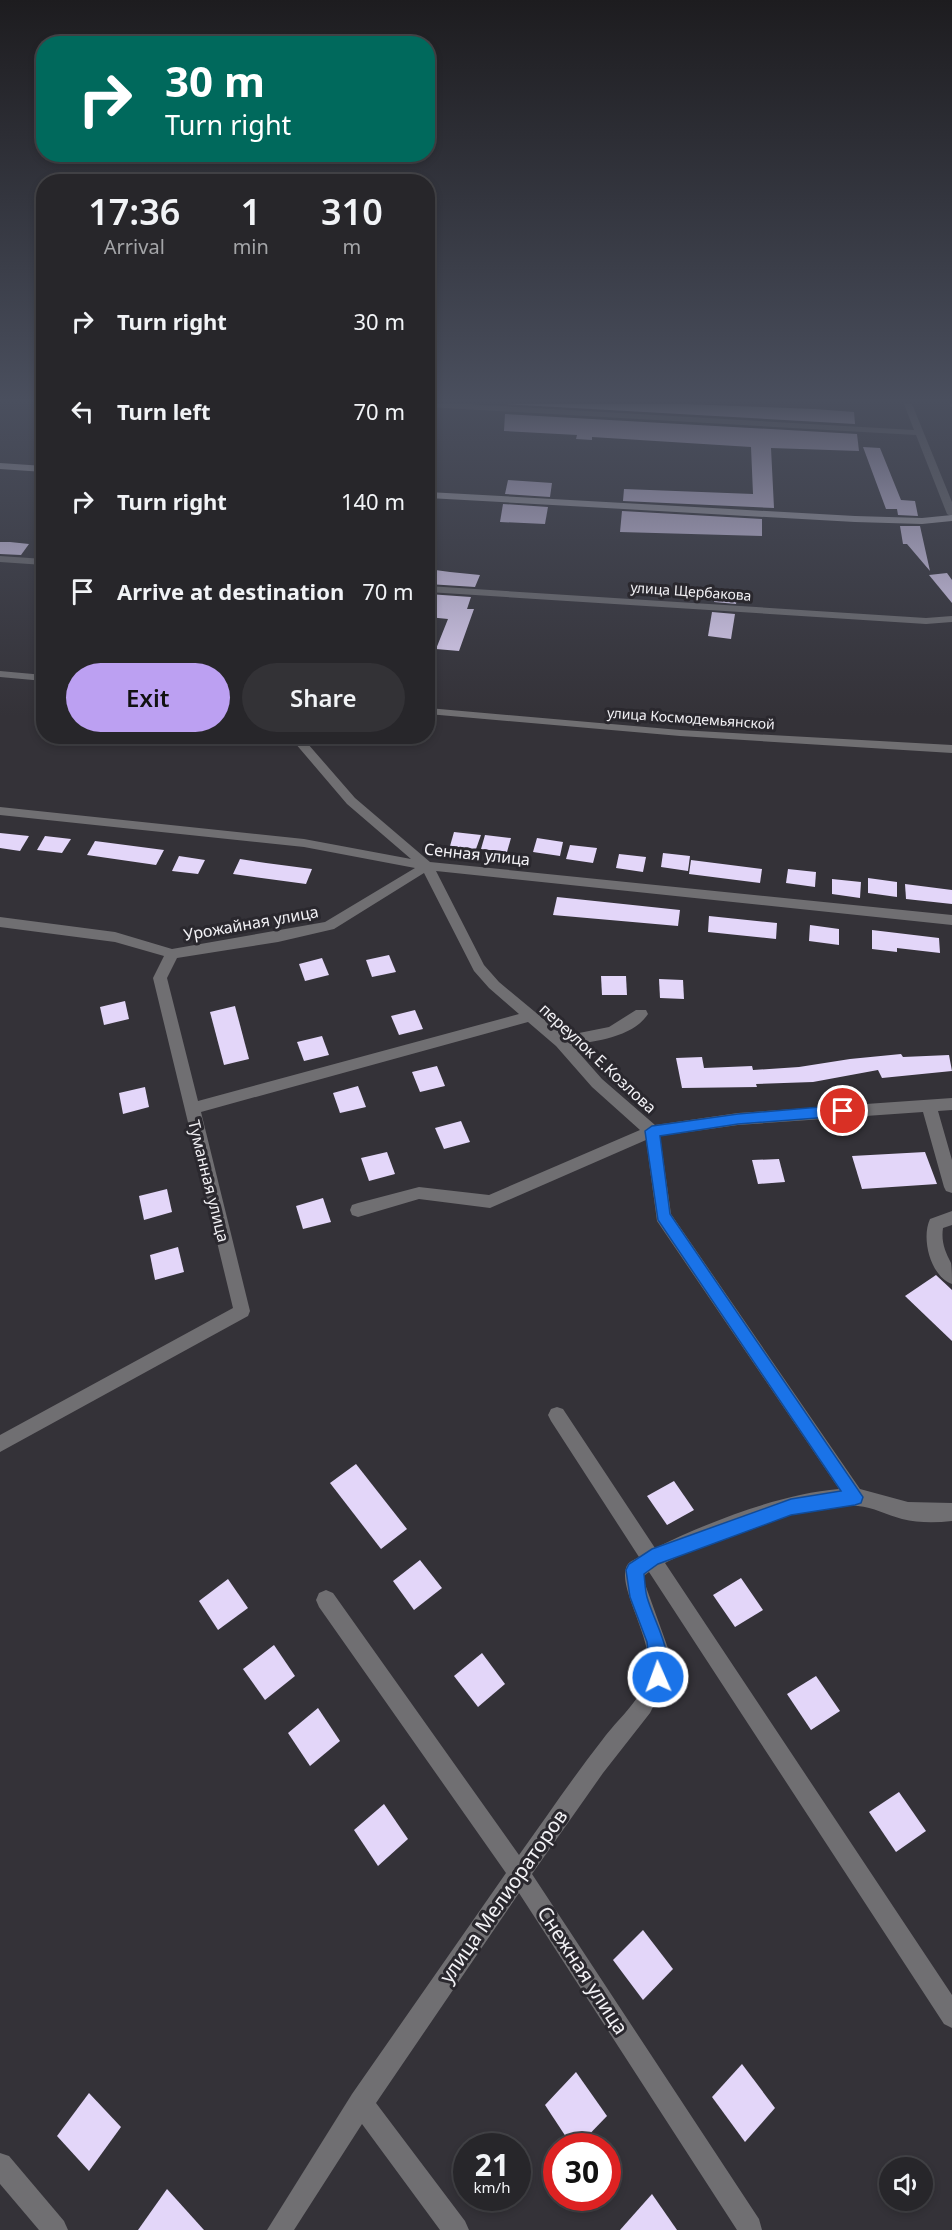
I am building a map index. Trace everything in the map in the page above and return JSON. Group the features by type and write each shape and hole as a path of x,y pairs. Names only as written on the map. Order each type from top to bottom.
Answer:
{"main road":[{"path":"660,508 855,519 922,520 952,516"}],"street":[{"path":"0,559 36,561"},
{"name":"улица Щербакова","path":"435,589 926,621 952,619"},
{"path":"0,674 36,677"},
{"name":"улица Космодемьянской","path":"435,712 680,733 952,749"},
{"name":"переулок Е.Козлова","path":"301,744 351,801 427,866 479,968 514,1005 531,1016 561,1042 597,1083 652,1131"},
{"name":"Сенная улица","path":"0,811 304,843 427,866 952,920"},
{"name":"Урожайная улица","path":"171,954 279,937 329,926 427,866"},
{"path":"0,922 115,937 171,954"},
{"name":"Туманная улица","path":"0,1444 242,1311 160,978 171,954"},
{"path":"561,1042 615,1031 633,1022 640,1014"},
{"path":"191,1109 531,1016"},
{"path":"358,1210 419,1193 490,1202 652,1131 738,1119 952,1104"},
{"path":"929,1105 952,1187"},
{"path":"652,1131 663,1216 855,1497"},
{"path":"952,1218 936,1224 932,1237 943,1268 952,1277"},
{"path":"556,1415 652,1557 952,2016"},
{"path":"652,1557 791,1507 855,1497 923,1514 952,1512"},
{"name":"улица Мелиораторов","path":"280,2230 360,2102 519,1873 655,1685 659,1662 656,1642 634,1580 635,1570 652,1557"},
{"name":"Снежная улица","path":"326,1600 519,1873 750,2228"},
{"path":"360,2102 456,2230"},
{"path":"0,2165 55,2230"}],"building":[{"path":"502,508 548,508 545,524 500,522"},
{"path":"916,508 918,516 898,515 897,509 886,509"},
{"path":"622,511 762,519 762,536 620,532"},
{"path":"900,526 920,526 930,571 907,544 903,544"},
{"path":"0,542 29,544 21,555 0,554"},
{"path":"435,570 480,575 475,587 435,584"},
{"path":"947,573 952,580 952,603 929,575"},
{"path":"715,590 738,593 736,604 714,602"},
{"path":"435,594 471,597 467,609 474,609 459,651 436,649 448,619 435,618"},
{"path":"712,612 735,614 731,639 708,636"},
{"path":"454,832 481,835 476,849 450,846"},
{"path":"0,833 29,836 20,851 0,848"},
{"path":"485,835 511,838 507,852 481,849"},
{"path":"45,836 71,839 62,853 37,850"},
{"path":"537,838 563,842 560,856 533,852"},
{"path":"95,841 164,850 156,865 87,855"},
{"path":"570,845 597,848 593,863 566,859"},
{"path":"663,853 690,856 688,871 661,867"},
{"path":"619,854 646,857 643,872 616,868"},
{"path":"179,856 205,860 198,874 172,871"},
{"path":"240,859 312,869 306,884 233,874"},
{"path":"691,860 762,869 760,883 689,874"},
{"path":"788,869 816,872 815,887 786,883"},
{"path":"868,878 897,882 897,897 868,893"},
{"path":"832,879 861,882 860,898 832,894"},
{"path":"905,884 952,890 952,904 906,899"},
{"path":"557,897 680,910 678,926 553,915"},
{"path":"709,916 777,923 776,939 708,932"},
{"path":"810,925 839,929 839,945 809,941"},
{"path":"872,930 939,938 940,953 897,948 897,952 872,949"},
{"path":"389,955 396,972 372,977 366,960"},
{"path":"322,958 329,975 305,981 299,964"},
{"path":"601,976 626,976 627,995 602,995"},
{"path":"659,979 683,980 684,999 660,998"},
{"path":"125,1001 129,1019 104,1025 100,1007"},
{"path":"235,1006 249,1059 224,1065 210,1012"},
{"path":"415,1010 423,1029 399,1035 391,1016"},
{"path":"322,1036 329,1055 304,1061 297,1042"},
{"path":"901,1054 903,1057 949,1055 952,1071 882,1078 878,1070 813,1082 756,1084 757,1087 682,1088 676,1058 702,1057 704,1068 752,1066 753,1070 799,1067"},
{"path":"437,1066 445,1086 420,1092 412,1072"},
{"path":"358,1086 366,1107 340,1113 333,1093"},
{"path":"145,1087 149,1107 123,1114 119,1093"},
{"path":"461,1121 470,1142 444,1149 435,1128"},
{"path":"387,1152 395,1174 369,1181 361,1158"},
{"path":"925,1152 937,1184 862,1189 852,1156"},
{"path":"779,1159 785,1182 758,1184 752,1160"},
{"path":"167,1189 172,1212 144,1220 139,1196"},
{"path":"323,1198 331,1222 303,1229 296,1206"},
{"path":"178,1247 184,1272 155,1280 150,1255"},
{"path":"936,1275 952,1290 952,1341 905,1296"},
{"path":"356,1464 407,1529 381,1549 330,1483"},
{"path":"674,1481 694,1510 667,1525 647,1496"},
{"path":"420,1560 442,1588 414,1610 393,1581"},
{"path":"741,1578 763,1610 735,1627 713,1595"},
{"path":"228,1579 248,1608 218,1630 199,1601"},
{"path":"274,1645 295,1676 265,1700 243,1669"},
{"path":"482,1653 505,1684 478,1707 454,1676"},
{"path":"816,1676 840,1711 811,1730 787,1694"},
{"path":"318,1708 340,1741 310,1766 288,1733"},
{"path":"899,1792 926,1831 896,1852 869,1812"},
{"path":"384,1804 408,1839 378,1866 354,1830"},
{"path":"643,1930 673,1969 643,2000 613,1960"},
{"path":"742,2064 775,2108 745,2142 712,2097"},
{"path":"576,2072 607,2116 591,2133 563,2133 545,2105"},
{"path":"89,2093 121,2127 89,2171 57,2136"},
{"path":"167,2189 204,2230 138,2230"},
{"path":"652,2194 677,2230 620,2230"}],"route":[{"path":"658,1677 659,1662 656,1642 638,1597 634,1580 635,1570 652,1557 791,1507 822,1500 855,1497 663,1216 652,1131 738,1119 843,1111"}]}
